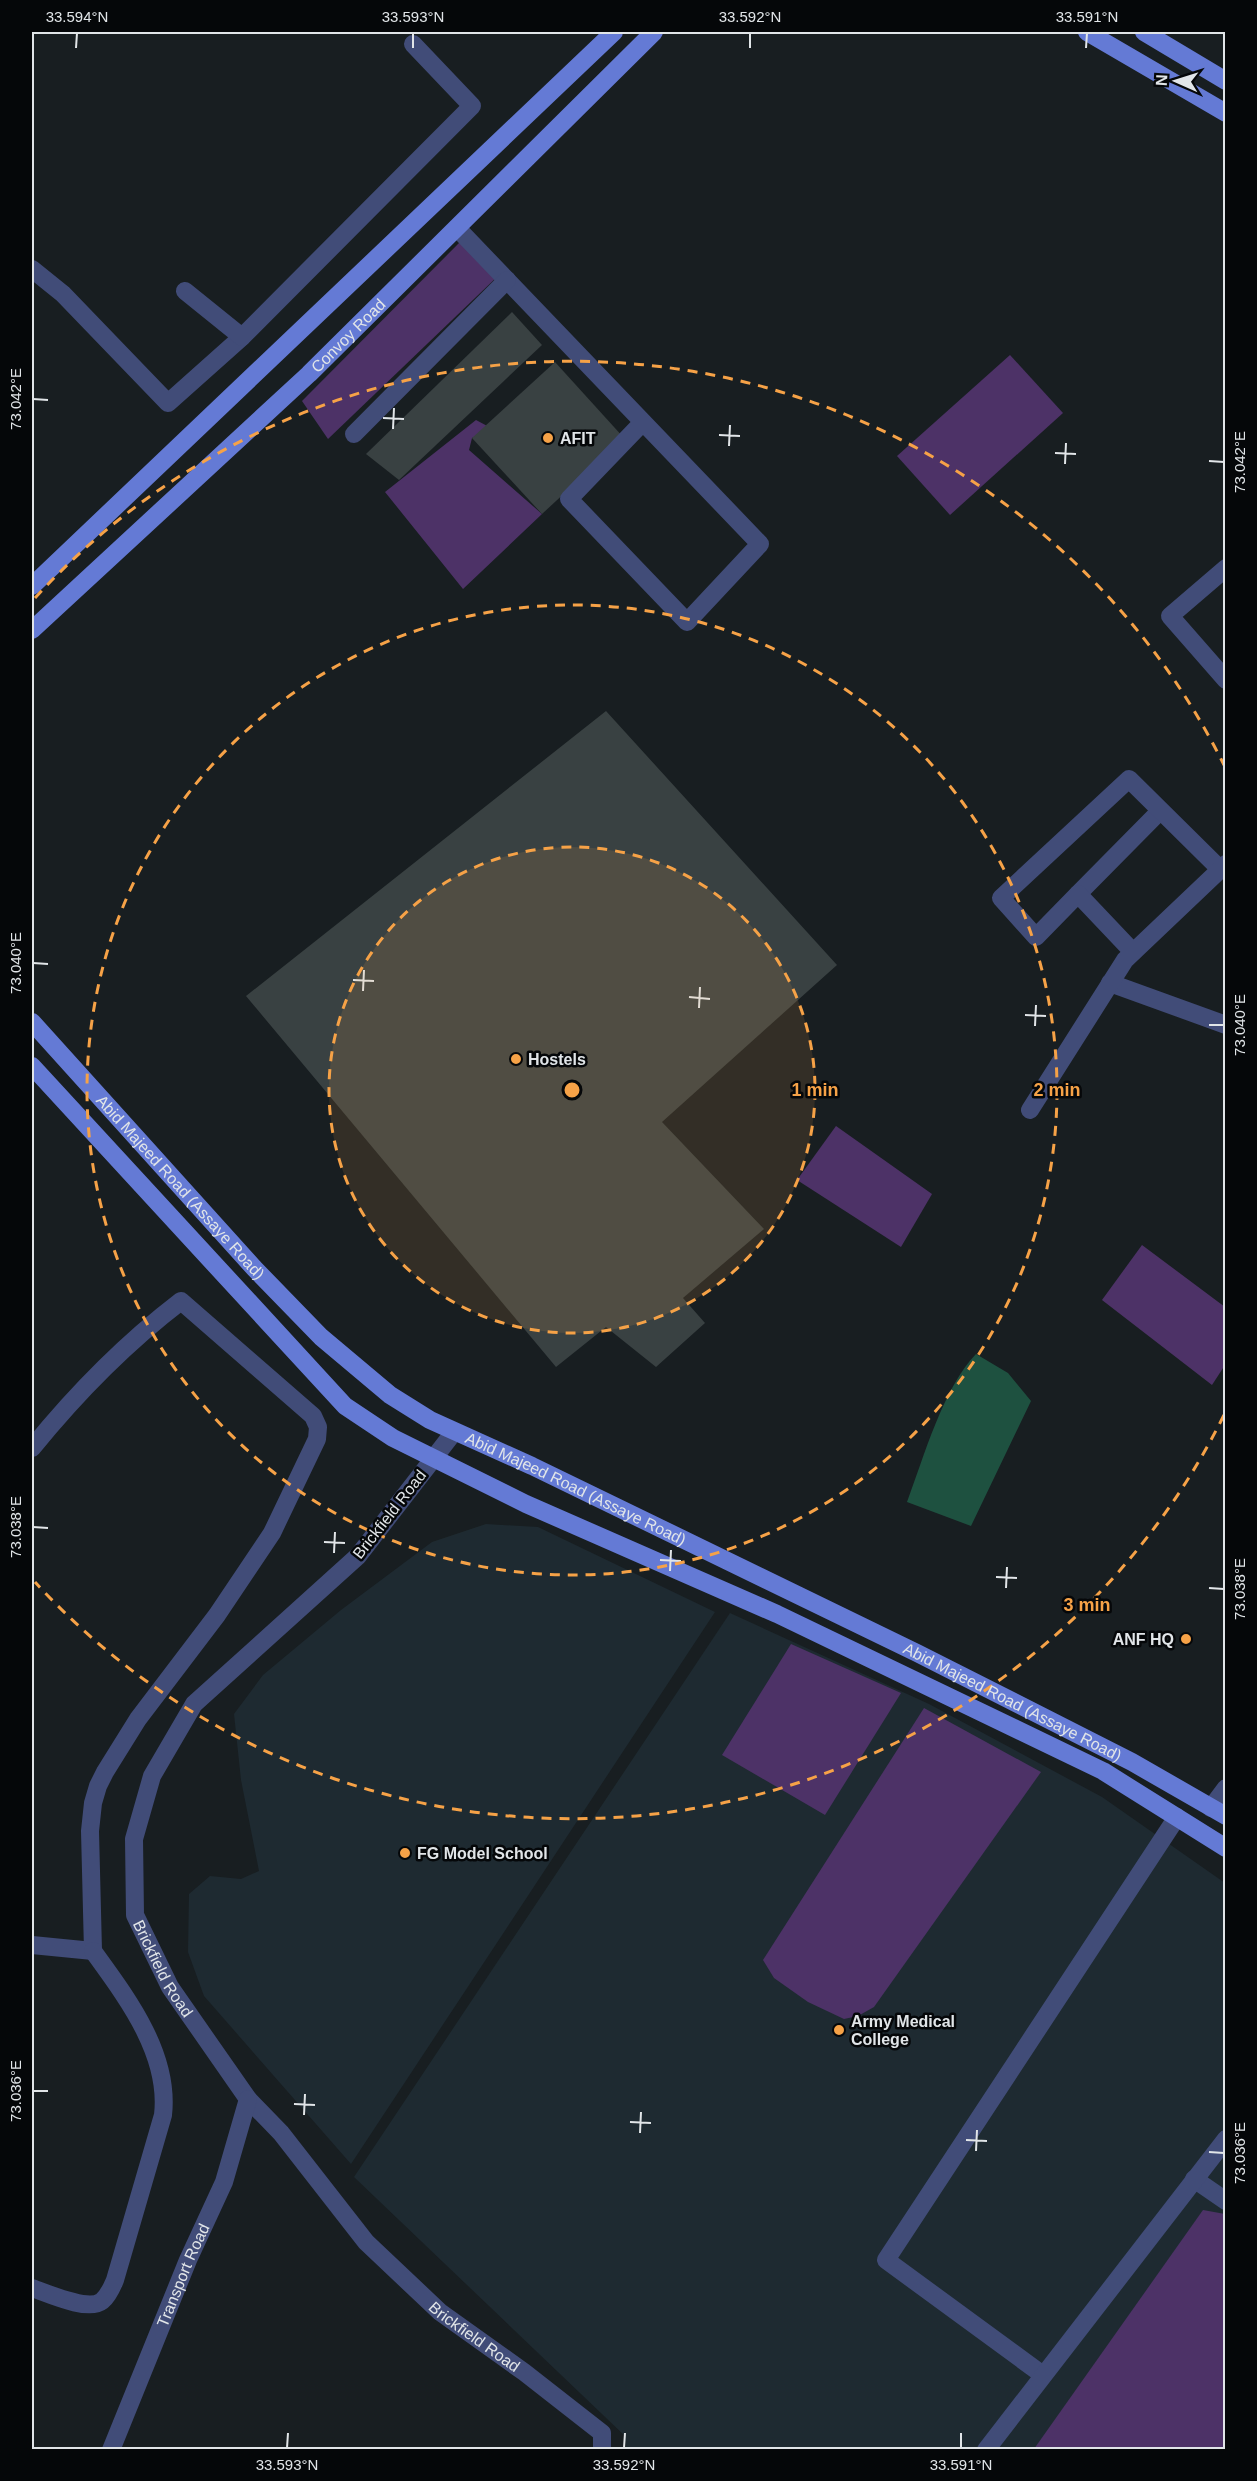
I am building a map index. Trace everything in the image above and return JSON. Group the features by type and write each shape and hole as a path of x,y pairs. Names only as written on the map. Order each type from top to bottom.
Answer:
{"main road":[{"path":"32,586 614,32"},
{"name":"Convoy Road","path":"32,630 309,374 654,32"},
{"path":"1087,32 1226,113"},
{"path":"1144,32 1226,81"},
{"name":"Abid Majeed Road (Assaye Road)","path":"32,1022 254,1268 321,1337 390,1395 454,1432 532,1466 917,1653 1132,1762 1218,1812"},
{"name":"Abid Majeed Road (Assaye Road)","path":"32,1066 345,1406 393,1438 526,1504 777,1614 1103,1771 1226,1848"}],"street":[{"path":"32,269 63,294 168,403 242,337 472,106 413,44"},
{"path":"457,228 760,544 687,622 569,500 643,422"},
{"path":"354,434 507,280"},
{"path":"185,291 242,337"},
{"path":"1226,568 1170,616 1226,680"},
{"path":"1030,1110 1125,960 1223,867 1160,811 1129,779 1001,898 1036,937 1160,811"},
{"path":"1078,894 1133,952"},
{"path":"1110,983 1226,1024"},
{"path":"32,1448 102,1372 181,1301 313,1416 318,1427 317,1439 272,1533 217,1615 138,1719 98,1786 90,1831 93,1951 125,1996 151,2046 162,2081 163,2115 115,2280 109,2293 100,2302 90,2304 75,2302 32,2288"},
{"name":"Brickfield Road","path":"454,1432 358,1556 194,1704 152,1776 134,1839 135,1915 170,1987 248,2099 280,2133 366,2242 440,2312 524,2372 602,2433 602,2450"},
{"path":"1218,1812 1226,1788"},
{"path":"1043,2375 886,2260 1177,1817"},
{"path":"32,1945 93,1951"},
{"name":"Transport Road","path":"111,2450 188,2260 224,2182 248,2099"},
{"path":"986,2450 1226,2139"},
{"path":"1194,2179 1226,2201"}],"shaded area":[{"path":"462,240 500,274 328,439 302,401"},
{"path":"1010,355 1063,413 950,515 897,456"},
{"path":"476,420 491,428 472,438 469,450 542,514 463,589 385,492"},
{"path":"836,1126 932,1194 901,1247 797,1180"},
{"path":"1142,1245 1225,1307 1225,1365 1212,1385 1102,1300"},
{"path":"976,1354 1008,1373 1031,1401 971,1526 907,1502 944,1404 964,1368"},
{"name":"FG Model School","path":"486,1524 538,1527 715,1612 351,2164 204,1996 188,1952 189,1894 210,1876 241,1879 259,1871 241,1780 234,1714 263,1675 341,1610 432,1542"},
{"name":"Army Medical College","path":"730,1613 929,1704 1102,1797 1225,1883 1225,2449 626,2449 625,2436 354,2177"},
{"path":"791,1644 901,1693 825,1815 722,1755"},
{"path":"924,1708 1041,1772 874,2007 858,2016 844,2019 808,2002 774,1978 763,1960"},
{"path":"1203,2210 1225,2214 1225,2449 1034,2449"}],"building":[{"path":"512,312 542,345 399,480 366,454"},
{"name":"AFIT","path":"555,362 624,438 542,514 472,438"},
{"name":"Hostels","path":"606,711 837,965 662,1122 764,1229 683,1298 705,1323 656,1367 606,1327 556,1367 246,996"}],"place":[{"name":"AFIT","path":"548,438"},
{"name":"Hostels","path":"516,1059"},
{"name":"ANF HQ","path":"1186,1639"},
{"name":"FG Model School","path":"405,1853"},
{"name":"Army Medical College","path":"839,2030"}]}
